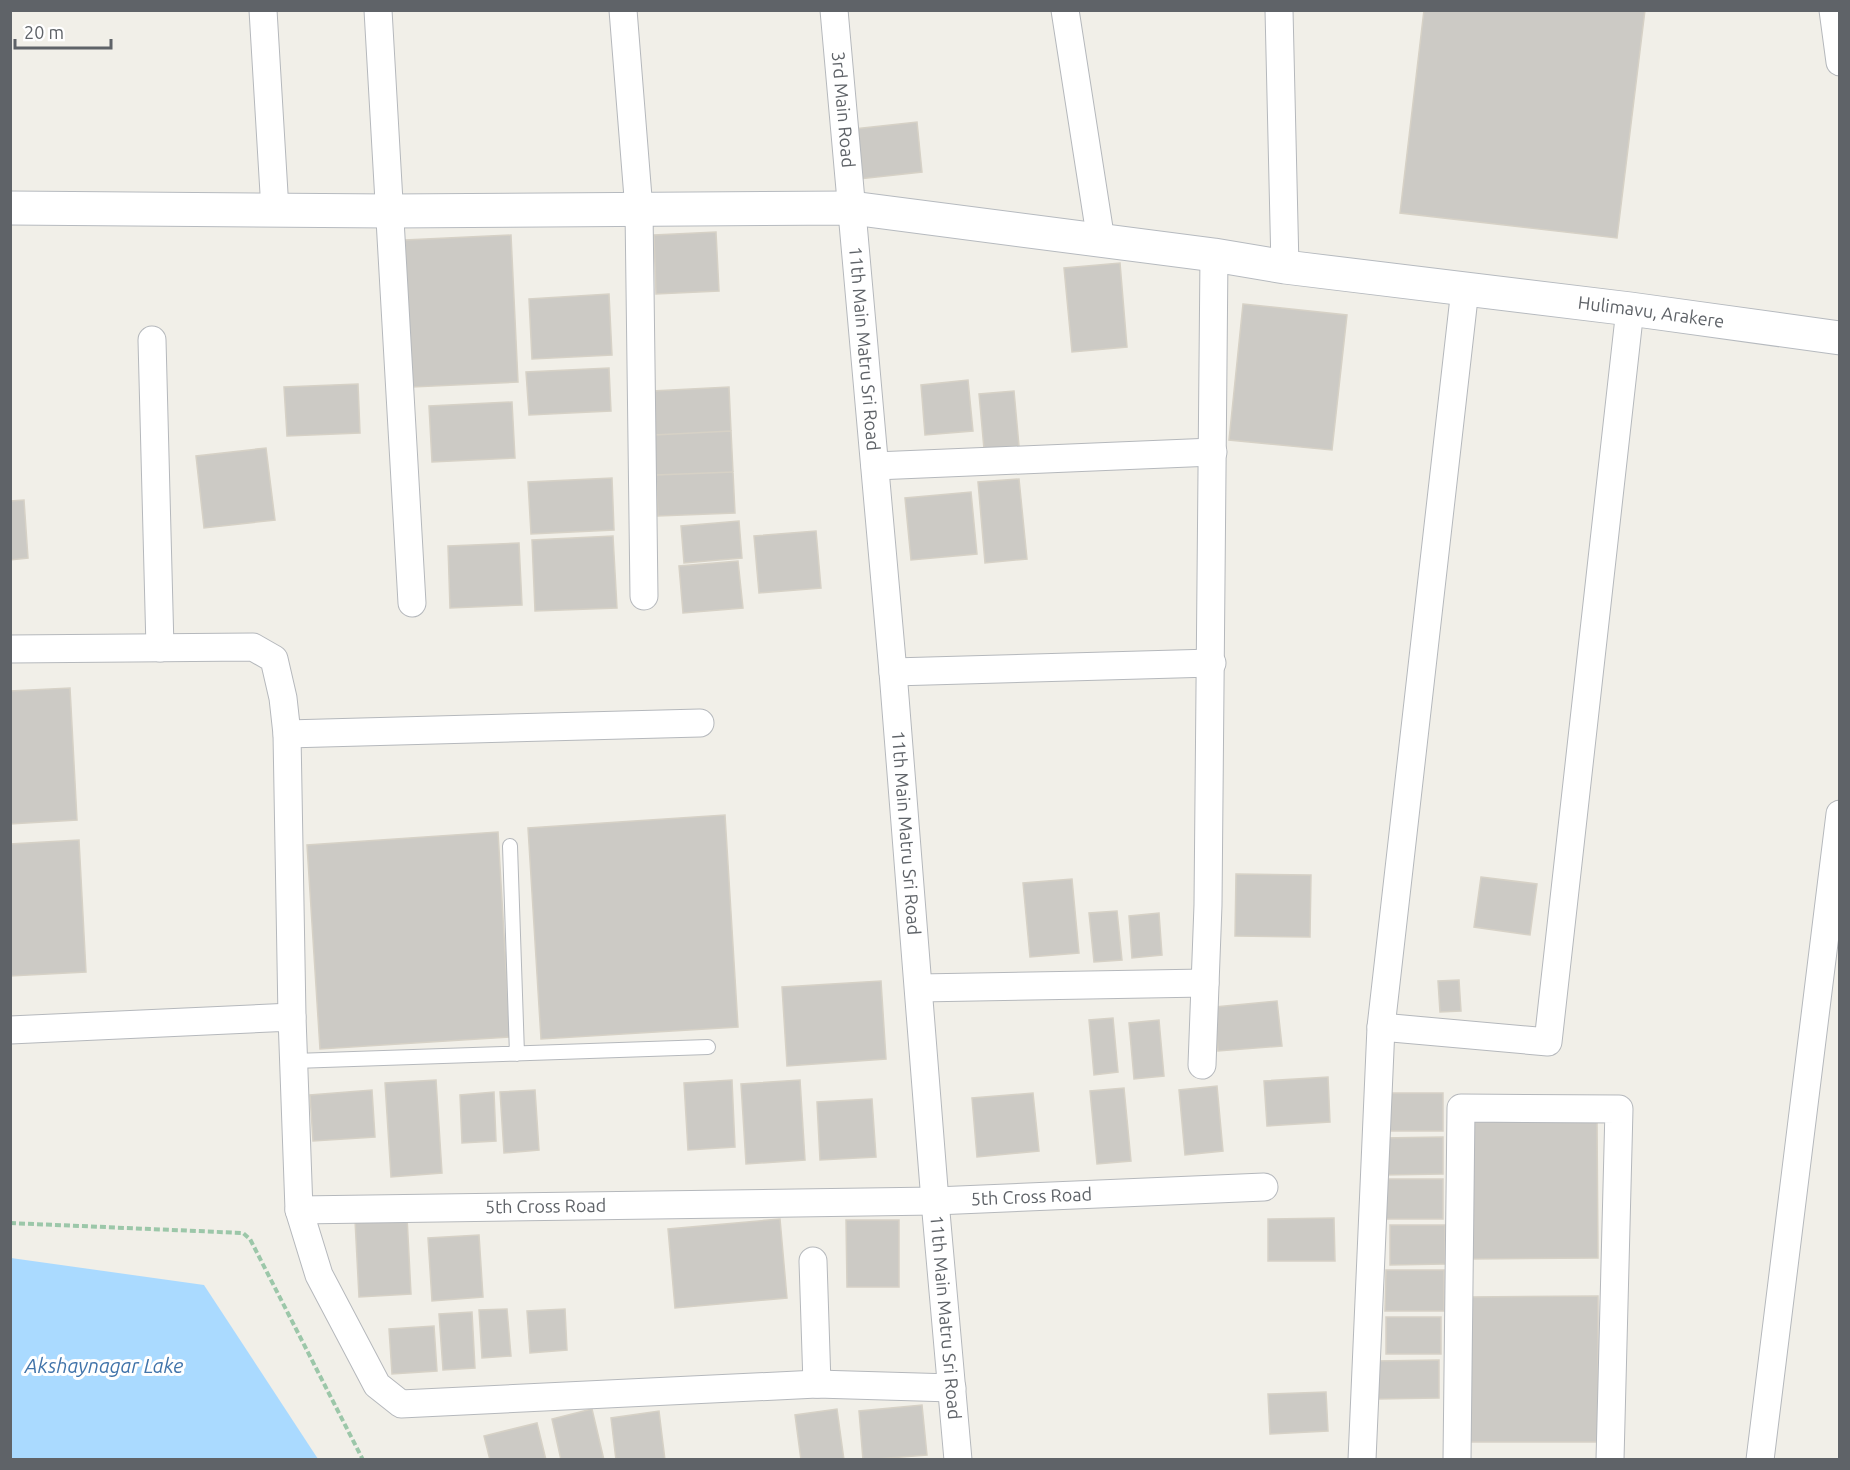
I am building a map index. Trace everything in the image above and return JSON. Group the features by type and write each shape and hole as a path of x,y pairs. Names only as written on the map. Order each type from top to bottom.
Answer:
{"street":[{"path":"263,10 274,210"},
{"path":"378,10 412,603"},
{"path":"623,10 639,210 644,596"},
{"name":"3rd Main Road","path":"834,10 852,208"},
{"path":"1065,10 1101,241"},
{"path":"1278,10 1285,267"},
{"path":"1833,10 1839,62"},
{"name":"Hulimavu, Arakere","path":"10,208 390,211 852,208 1214,255 1285,267 1630,309 1839,338"},
{"name":"11th Main Matru Sri Road","path":"852,208 958,1460"},
{"path":"1202,1065 1208,905 1212,663 1214,255"},
{"path":"1362,1460 1380,1027 1465,288"},
{"path":"1380,1027 1548,1042 1630,309"},
{"path":"152,340 160,648"},
{"path":"875,466 1213,452"},
{"path":"10,649 253,647 274,659 283,698 287,734 292,1017 299,1210 319,1275 340,1315 377,1385 401,1404 817,1384 952,1388"},
{"path":"893,672 1212,663"},
{"path":"287,734 700,723"},
{"path":"1760,1460 1839,814"},
{"path":"918,988 1205,983"},
{"path":"10,1030 292,1017"},
{"path":"1457,1460 1461,1108 1619,1109 1610,1460"},
{"name":"5th Cross Road","path":"299,1210 935,1201 1264,1187"},
{"path":"813,1261 817,1384"}],"lane":[{"path":"510,846 517,1054"},
{"path":"294,1061 708,1047"}],"path":[{"path":"10,1223 243,1233 250,1239 363,1460"}],"water":[{"name":"Akshaynagar Lake","path":"11,1258 204,1285 318,1459 11,1459"}],"building":[{"path":"1424,10 1645,10 1617,238 1400,213"},
{"path":"917,122 922,172 859,179 854,129"},
{"path":"716,232 719,291 656,294 654,235"},
{"path":"511,235 518,382 412,387 405,240"},
{"path":"1120,263 1127,347 1072,352 1064,268"},
{"path":"609,294 612,355 532,359 529,299"},
{"path":"1243,304 1347,315 1332,450 1229,440"},
{"path":"609,368 611,411 529,415 526,372"},
{"path":"968,380 973,431 925,435 921,385"},
{"path":"358,384 360,433 287,436 284,387"},
{"path":"729,387 731,431 654,435 652,391"},
{"path":"1014,391 1019,446 984,449 979,394"},
{"path":"512,402 515,458 432,462 429,406"},
{"path":"731,431 733,472 656,475 654,435"},
{"path":"266,448 275,520 204,528 196,456"},
{"path":"733,472 735,513 658,516 656,475"},
{"path":"612,478 614,530 531,534 528,482"},
{"path":"1019,479 1027,559 985,563 978,482"},
{"path":"971,492 977,554 911,560 905,498"},
{"path":"24,500 28,558 10,560 10,501"},
{"path":"739,521 742,558 684,563 681,526"},
{"path":"816,531 821,588 759,593 754,536"},
{"path":"613,536 617,608 535,611 532,540"},
{"path":"519,543 522,605 450,608 448,546"},
{"path":"738,561 743,608 683,613 679,566"},
{"path":"70,688 77,820 10,824 10,691"},
{"path":"725,815 738,1027 541,1039 528,828"},
{"path":"498,832 510,1037 320,1049 307,845"},
{"path":"79,840 86,972 10,976 10,844"},
{"path":"1236,874 1311,875 1310,937 1235,936"},
{"path":"1481,877 1537,884 1530,935 1474,927"},
{"path":"1072,879 1079,953 1030,957 1023,883"},
{"path":"1117,911 1122,960 1094,962 1089,913"},
{"path":"1159,913 1162,955 1132,958 1129,916"},
{"path":"1459,980 1461,1011 1440,1012 1438,981"},
{"path":"881,981 886,1059 787,1066 782,987"},
{"path":"1277,1001 1282,1046 1218,1051 1215,1007"},
{"path":"1113,1018 1118,1072 1094,1075 1089,1020"},
{"path":"1159,1020 1164,1076 1134,1079 1129,1023"},
{"path":"1328,1077 1330,1122 1267,1126 1264,1081"},
{"path":"436,1080 442,1173 391,1177 385,1083"},
{"path":"732,1080 735,1147 688,1150 684,1083"},
{"path":"800,1080 805,1160 746,1164 741,1084"},
{"path":"1217,1086 1223,1151 1185,1155 1179,1090"},
{"path":"1124,1088 1131,1161 1097,1164 1090,1091"},
{"path":"372,1090 375,1137 313,1141 310,1095"},
{"path":"535,1090 539,1150 504,1153 500,1092"},
{"path":"494,1092 496,1141 462,1143 460,1095"},
{"path":"1033,1093 1039,1151 977,1157 972,1098"},
{"path":"1383,1093 1443,1093 1443,1131 1384,1131"},
{"path":"872,1099 876,1157 820,1160 817,1102"},
{"path":"1597,1119 1598,1258 1469,1259 1468,1120"},
{"path":"1443,1137 1443,1174 1383,1175 1382,1138"},
{"path":"1381,1179 1443,1179 1443,1219 1381,1219"},
{"path":"407,1217 411,1294 359,1297 355,1220"},
{"path":"1334,1218 1335,1261 1268,1261 1268,1219"},
{"path":"780,1219 787,1298 675,1308 668,1229"},
{"path":"846,1220 899,1220 899,1287 847,1287"},
{"path":"1390,1225 1445,1225 1445,1264 1390,1265"},
{"path":"479,1235 483,1297 432,1301 428,1238"},
{"path":"1386,1270 1444,1270 1444,1311 1385,1311"},
{"path":"1598,1296 1598,1442 1467,1442 1467,1297"},
{"path":"507,1309 511,1356 482,1358 479,1310"},
{"path":"565,1309 567,1350 530,1353 527,1311"},
{"path":"472,1312 475,1368 443,1370 439,1314"},
{"path":"1386,1317 1441,1317 1441,1354 1386,1354"},
{"path":"434,1326 437,1371 392,1374 389,1329"},
{"path":"1439,1360 1439,1398 1376,1399 1376,1361"},
{"path":"1326,1392 1328,1431 1270,1434 1268,1394"},
{"path":"922,1405 927,1455 863,1460 859,1411"},
{"path":"592,1409 604,1460 561,1460 552,1419"},
{"path":"837,1409 844,1460 801,1460 795,1415"},
{"path":"659,1411 665,1460 616,1460 611,1418"},
{"path":"537,1423 546,1460 490,1460 484,1436"}]}
